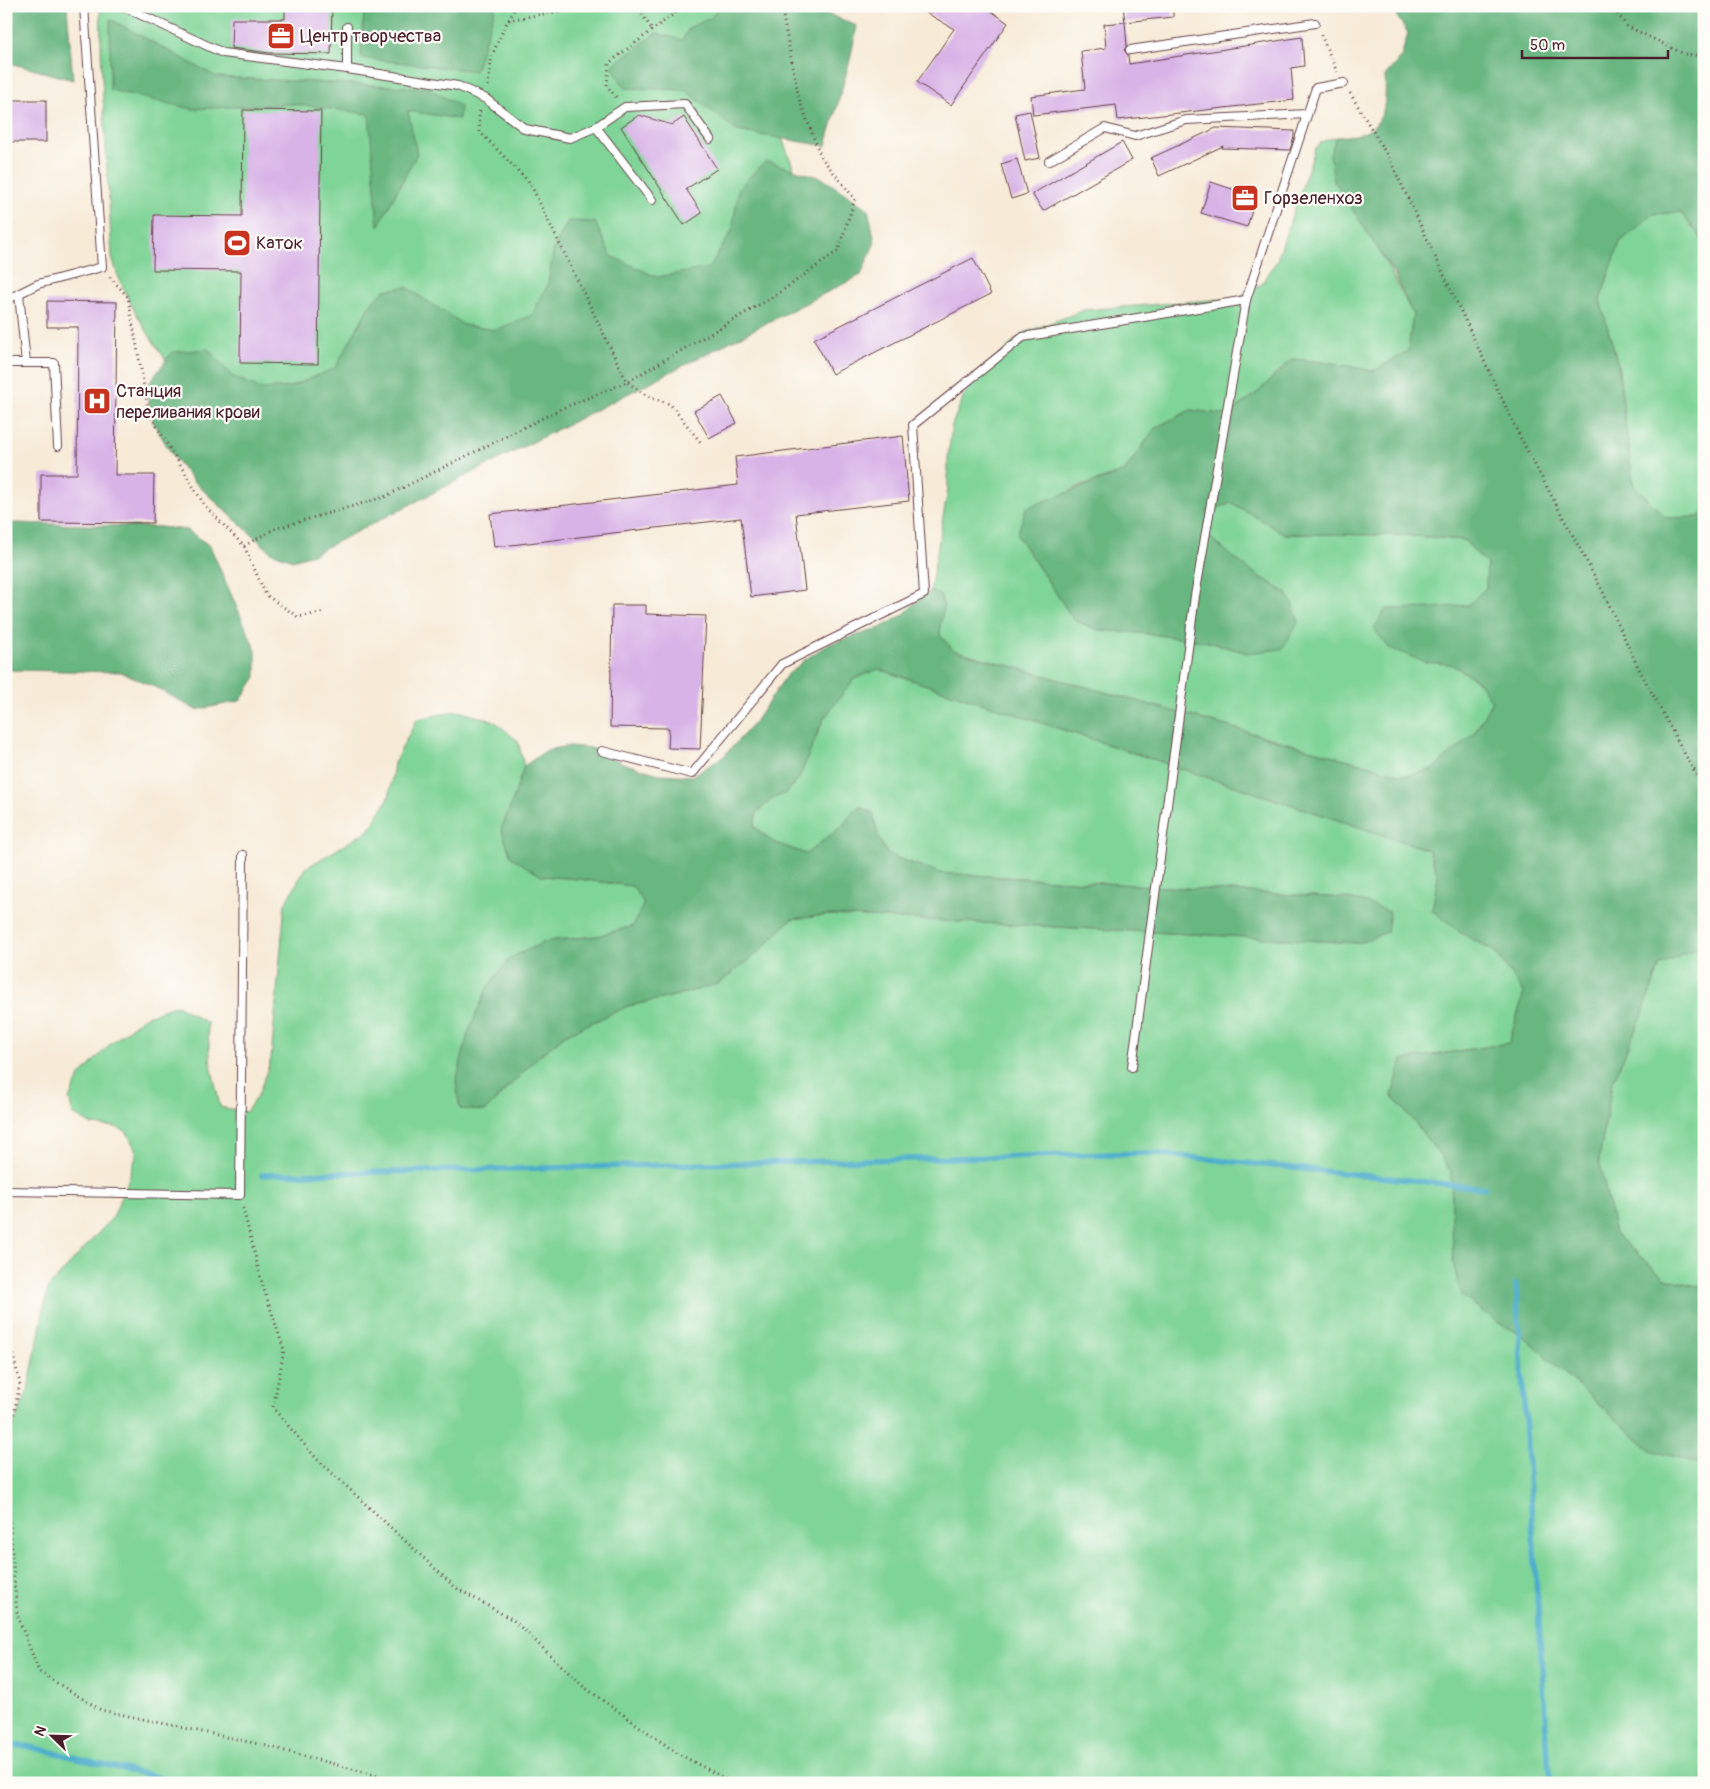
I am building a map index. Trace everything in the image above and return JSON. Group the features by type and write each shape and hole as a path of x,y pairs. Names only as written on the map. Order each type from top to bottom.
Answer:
{"lane":[{"path":"6,300 38,284 102,267 84,6"},
{"path":"122,6 223,53 458,86 486,99 525,129 570,138 596,127 625,107 685,104 710,139"},
{"path":"1130,50 1315,23"},
{"path":"347,27 347,69"},
{"path":"1132,1067 1195,596 1246,300 1316,88 1344,83"},
{"path":"1050,161 1105,128 1135,136 1186,120 1307,114"},
{"path":"596,127 652,200"},
{"path":"19,294 26,363"},
{"path":"602,751 692,774 782,664 924,594 913,425 1023,337 1246,300"},
{"path":"6,363 54,363 58,446"},
{"path":"6,1191 240,1195 243,855"}],"path":[{"path":"516,6 492,55 486,99 479,114 480,132 530,182 627,382 647,396 670,404 702,444"},
{"path":"508,20 583,6"},
{"path":"636,6 652,29"},
{"path":"625,107 607,86 609,63 684,6"},
{"path":"244,546 274,529 384,497 563,408 627,382 776,295 838,251 855,199 822,157 799,100 781,6"},
{"path":"1611,6 1627,26 1684,54 1704,56"},
{"path":"1315,23 1335,68 1390,160 1520,435 1603,592 1638,667 1704,790"},
{"path":"102,267 128,297 149,414 204,506 244,546 266,594 298,617 325,612"},
{"path":"1692,768 1704,776"},
{"path":"240,1195 262,1282 284,1350 273,1408 317,1460 456,1588 513,1620 584,1687 677,1753 732,1783"},
{"path":"6,1348 12,1352 20,1383 6,1455"},
{"path":"6,1476 17,1614 39,1672 101,1710 262,1745 378,1776 396,1783"}],"green space":[{"path":"6,6 67,6 73,80 6,62"},
{"path":"100,6 768,6 765,94 805,198 802,233 396,430 185,386 143,325 125,292 112,258"},
{"path":"395,6 494,6 495,10 475,71 361,58 364,13 396,14"},
{"path":"720,6 809,6 857,26 850,60 826,146 737,131 685,90 625,88 612,66 656,33 682,40 690,27 711,18"},
{"path":"1386,6 1699,6 1704,15 1704,246 1700,236 1680,212 1653,214 1620,242 1600,300 1618,365 1633,484 1666,518 1700,517 1704,510 1704,945 1660,965 1641,1018 1612,1083 1599,1160 1615,1234 1665,1278 1704,1288 1704,1465 1650,1450 1522,1335 1497,1322 1462,1296 1453,1262 1451,1171 1417,1125 1392,1096 1402,1060 1509,1043 1524,993 1495,952 1461,933 1432,910 1438,876 1429,850 878,669 854,679 824,718 799,778 786,793 773,798 757,812 754,827 773,842 806,854 841,827 859,806 873,813 878,837 887,854 940,873 1344,898 1367,903 1390,912 1387,932 1359,943 830,915 791,919 758,953 718,984 628,1006 565,1035 539,1056 485,1111 460,1109 456,1082 468,1033 488,986 510,958 547,941 597,936 633,926 644,903 632,886 541,876 511,857 501,829 524,766 547,750 570,746 591,748 625,764 659,774 692,776 723,757 755,722 786,676 806,659 827,645 880,628 903,615 930,591 940,595 944,607 940,635 953,650 1406,776 1433,769 1474,734 1492,701 1478,681 1451,664 1425,662 1389,648 1374,629 1386,609 1468,605 1486,588 1487,564 1464,540 1402,535 1285,534 1232,503 1207,511 1209,537 1248,569 1288,594 1299,621 1282,649 1248,653 1209,642 1151,634 1098,630 1074,620 1017,535 1026,508 1125,471 1155,428 1191,410 1228,415 1258,392 1292,359 1332,363 1374,371 1408,351 1413,315 1394,274 1334,181 1330,155 1336,137 1357,135 1369,130 1375,125 1383,111 1385,103 1385,76 1401,57 1408,33 1392,9"},
{"path":"110,19 217,77 428,88 460,106 459,119 408,111 417,154 378,227 369,114 294,104 192,109 110,90"},
{"path":"1336,137 1330,155 1413,315 1408,351 1374,371 1332,363 1292,359 1258,392 1228,415 1191,410 1155,428 1125,471 1073,489 1017,535 1074,620 1098,630 1151,634 1209,642 1248,653 1288,594 1248,569 1209,537 1207,511 1232,503 1285,534 1402,535 1464,540 1487,564 1486,588 1468,606 1433,608 1425,662 1451,664 1478,681 1492,701 1474,734 1433,769 1406,776 953,650 940,635 944,607 940,595 930,591 948,489 948,457 952,425 965,393 990,364 1022,334 1084,310 1237,298 1263,283 1277,260 1315,149 1323,141"},
{"path":"766,161 822,178 868,209 875,242 861,275 313,554 292,560 271,552 195,483 173,456 154,424 146,388 172,352 208,349 232,376 262,389 290,387 335,368 371,303 385,290 406,287 464,325 496,330 532,315 548,284 554,247 568,221 595,222 611,256 657,277 709,268 732,231 739,187"},
{"path":"1680,212 1700,236 1704,246 1704,510 1700,517 1666,518 1633,484 1618,365 1600,300 1620,242 1653,214"},
{"path":"6,520 12,523 161,527 187,530 210,546 256,651 256,677 240,701 196,710 159,689 121,672 6,670"},
{"path":"878,669 1429,850 1438,876 1432,910 1461,933 1495,952 1524,993 1509,1043 1403,1060 1392,1096 1417,1125 1451,1171 1453,1262 1497,1322 1522,1335 1650,1450 1704,1465 1704,1783 6,1783 6,1438 28,1390 48,1288 113,1217 137,1153 127,1132 116,1127 92,1125 73,1114 69,1099 79,1077 110,1044 144,1017 177,1005 207,1023 211,1065 220,1107 246,1112 259,1093 271,1059 285,903 306,868 369,830 389,797 394,763 417,719 458,711 494,721 518,741 524,766 514,797 541,876 632,886 644,903 633,926 597,936 547,941 456,1082 460,1109 485,1111 539,1056 565,1035 628,1006 718,984 758,953 791,919 830,915 1359,943 1387,932 1367,903 1344,898 940,873 887,854 878,837 873,813 859,806 841,827 806,854 773,842 754,826 757,812 773,798 786,793 799,778 824,718 854,679"},
{"path":"1704,945 1704,1288 1665,1278 1615,1234 1599,1160 1612,1083 1641,1018 1660,965"}],"building":[{"name":"Центр творчества","path":"285,6 332,6 331,54 270,53 231,48 232,19 285,19"},
{"path":"915,6 984,6 1008,23 951,105 917,82 954,29"},
{"path":"1123,6 1173,6 1173,17 1125,22"},
{"path":"1125,22 1127,45 1124,50 1128,55 1129,64 1302,37 1304,66 1291,68 1294,100 1118,120 1116,105 1033,115 1031,96 1085,89 1081,51 1106,48 1104,24"},
{"path":"6,100 46,100 46,142 6,142"},
{"name":"Каток","path":"243,110 321,111 318,364 240,363 241,271 153,270 154,215 242,216"},
{"path":"1030,111 1040,158 1025,161 1015,114"},
{"path":"639,115 672,125 684,117 717,169 686,189 702,213 684,225 621,127"},
{"path":"1216,128 1294,131 1294,136 1290,150 1222,148 1223,146 1159,176 1151,158"},
{"path":"1122,142 1132,160 1043,211 1032,194"},
{"path":"1017,159 1027,194 1011,199 1001,164"},
{"path":"1211,182 1256,197 1247,227 1201,213"},
{"path":"973,258 991,294 832,374 814,339"},
{"name":"Станция переливания крови","path":"47,301 117,302 115,475 154,475 153,523 41,522 41,474 77,474 78,327 47,327"},
{"path":"722,396 737,423 709,438 694,411"},
{"path":"903,436 909,501 796,514 805,590 751,597 741,518 494,547 490,514 738,485 735,457"},
{"path":"612,605 646,605 646,614 706,616 700,749 668,748 669,728 610,727"}],"waterway":[{"path":"262,1175 1150,1153 1485,1188"},
{"path":"1516,1284 1549,1772 1552,1783"},
{"path":"6,1746 26,1746 183,1783"}],"place":[{"name":"Центр творчества","path":"281,36"},
{"name":"Горзеленхоз","path":"1245,198"},
{"name":"Каток","path":"237,243"},
{"name":"Станция переливания крови","path":"97,401"}]}
